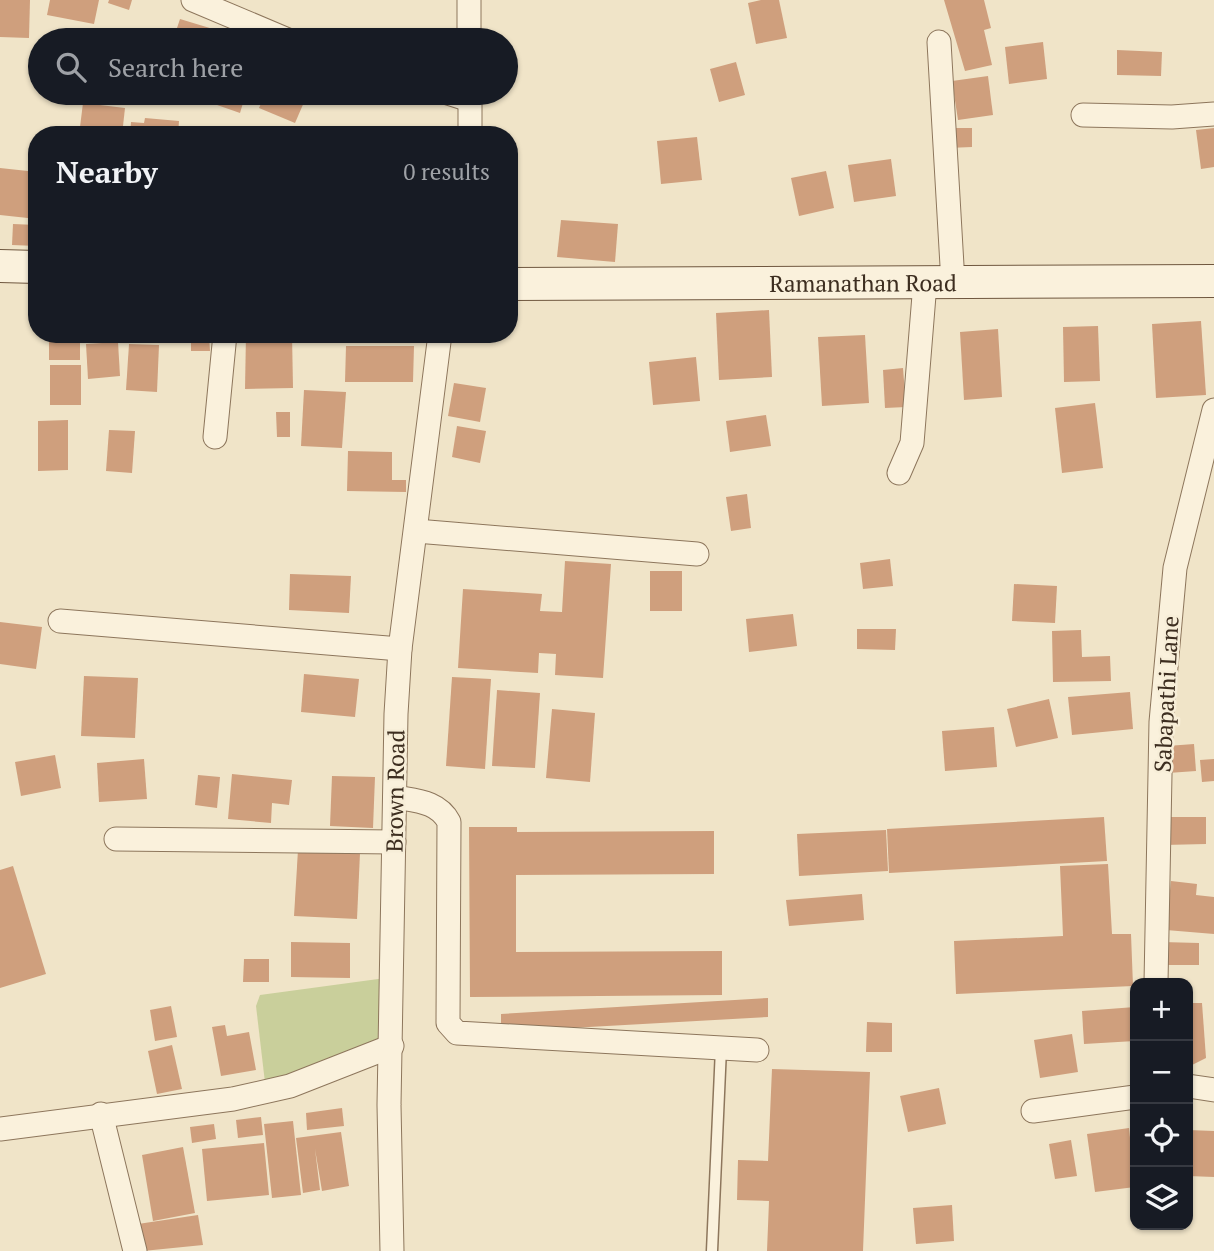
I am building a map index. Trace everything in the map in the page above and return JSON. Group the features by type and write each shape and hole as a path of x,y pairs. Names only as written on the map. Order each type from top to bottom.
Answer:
{"main road":[{"path":"0,266 28,267"},
{"name":"Ramanathan Road","path":"518,284 1214,281"}],"street":[{"path":"193,0 260,28"},
{"path":"469,0 469,28"},
{"path":"899,473 912,443 939,283 939,42"},
{"path":"470,105 470,126"},
{"path":"1083,115 1172,117 1214,114"},
{"path":"215,437 224,343"},
{"name":"Brown Road","path":"392,1251 389,1105 400,649 439,343"},
{"name":"Sabapathi Lane","path":"1156,978 1161,722 1175,568 1214,410"},
{"path":"416,531 697,554"},
{"path":"60,621 400,649"},
{"path":"395,797 435,806 443,811 449,822 448,1023 457,1033 757,1050"},
{"path":"116,839 394,842"},
{"path":"0,1129 101,1114 178,1108 290,1087 392,1046"},
{"path":"1193,1087 1214,1090"},
{"path":"1033,1111 1130,1098"},
{"path":"101,1114 135,1251"}],"lane":[{"path":"712,1251 721,1048"}],"green space":[{"path":"393,977 392,1046 266,1091 256,1006 260,995"}],"building":[{"path":"0,0 30,0 28,38 0,37"},
{"path":"50,0 99,0 94,24 47,15"},
{"path":"109,0 132,0 129,10 108,3"},
{"path":"779,0 787,38 756,44 748,3"},
{"path":"944,0 984,0 991,28 984,30 992,65 965,71"},
{"path":"180,19 210,28 177,28"},
{"path":"1043,42 1047,79 1009,84 1005,47"},
{"path":"1117,50 1162,52 1161,76 1117,75"},
{"path":"736,62 745,95 719,102 710,69"},
{"path":"988,76 993,115 958,120 952,81"},
{"path":"83,105 125,108 123,126 80,126"},
{"path":"217,105 242,105 240,113"},
{"path":"260,105 303,105 295,123 259,108"},
{"path":"145,118 179,121 179,126 131,126 131,122 144,123"},
{"path":"949,128 972,128 972,147 948,148"},
{"path":"1214,128 1214,167 1201,169 1196,130"},
{"path":"697,137 702,180 661,184 657,141"},
{"path":"891,159 896,196 854,202 848,165"},
{"path":"0,168 28,171 28,218 0,215"},
{"path":"826,171 834,208 799,216 791,178"},
{"path":"561,220 618,224 615,262 557,257"},
{"path":"13,224 28,225 28,246 12,245"},
{"path":"769,310 772,377 719,380 716,313"},
{"path":"1201,321 1206,395 1156,398 1152,324"},
{"path":"1098,326 1100,381 1064,382 1063,327"},
{"path":"998,329 1002,397 964,400 960,332"},
{"path":"865,335 869,403 822,406 818,337"},
{"path":"49,343 80,343 80,360 49,360"},
{"path":"118,343 120,376 88,379 86,344"},
{"path":"191,343 210,343 210,351 191,351"},
{"path":"246,343 292,343 293,388 245,389"},
{"path":"129,344 159,345 157,392 126,390"},
{"path":"346,346 414,346 413,382 345,382"},
{"path":"696,357 700,401 653,405 649,362"},
{"path":"50,365 81,365 81,405 50,405"},
{"path":"903,368 906,407 885,408 883,370"},
{"path":"454,383 486,388 480,422 448,416"},
{"path":"304,390 346,392 342,448 301,446"},
{"path":"1095,403 1103,468 1062,473 1055,408"},
{"path":"276,412 290,412 290,437 277,437"},
{"path":"766,415 771,446 730,452 726,421"},
{"path":"68,420 68,470 38,471 38,421"},
{"path":"457,426 486,431 480,463 452,457"},
{"path":"109,430 135,431 132,473 106,471"},
{"path":"348,451 392,452 392,480 406,480 406,492 347,491"},
{"path":"747,494 751,528 731,531 726,497"},
{"path":"890,559 893,586 863,589 860,563"},
{"path":"565,561 611,564 603,678 555,675 556,654 539,653 538,673 458,668 463,589 542,594 540,611 562,612"},
{"path":"650,571 682,571 682,611 650,611"},
{"path":"290,574 351,576 349,613 289,610"},
{"path":"1014,584 1057,586 1055,623 1012,621"},
{"path":"793,614 797,646 749,652 746,619"},
{"path":"0,622 42,627 36,669 0,664"},
{"path":"857,629 896,629 895,650 857,649"},
{"path":"1081,630 1082,657 1110,656 1111,681 1053,682 1052,631"},
{"path":"304,674 359,679 355,717 301,712"},
{"path":"84,676 138,678 135,738 81,736"},
{"path":"452,677 491,679 485,769 446,766"},
{"path":"497,690 540,693 535,768 492,766"},
{"path":"1130,692 1133,729 1072,735 1068,697"},
{"path":"1049,699 1058,738 1016,747 1007,709"},
{"path":"552,709 595,713 590,782 546,778"},
{"path":"994,727 997,767 945,771 942,731"},
{"path":"1194,744 1196,771 1168,773 1167,746"},
{"path":"55,755 61,788 21,796 15,762"},
{"path":"144,759 147,799 99,802 97,763"},
{"path":"1214,759 1214,781 1202,782 1200,760"},
{"path":"232,774 292,780 289,805 272,803 271,823 228,819"},
{"path":"198,775 220,777 217,808 195,805"},
{"path":"332,776 375,777 373,828 330,826"},
{"path":"1104,817 1107,861 889,873 887,829"},
{"path":"1164,817 1206,817 1206,844 1164,845"},
{"path":"469,827 517,827 517,832 714,831 714,874 516,875 516,952 722,951 722,995 470,997"},
{"path":"886,830 888,871 799,876 797,834"},
{"path":"298,850 360,853 357,919 294,916"},
{"path":"1108,864 1112,934 1131,934 1133,978 1130,978 1130,986 956,994 954,941 1063,936 1060,866"},
{"path":"13,866 46,974 0,988 0,870"},
{"path":"1171,881 1197,884 1196,895 1214,897 1214,934 1166,930"},
{"path":"862,894 864,920 789,926 786,900"},
{"path":"291,942 350,943 350,978 291,977"},
{"path":"1162,942 1199,943 1199,965 1162,965"},
{"path":"244,959 269,959 269,982 243,982"},
{"path":"768,998 768,1017 501,1032 501,1014"},
{"path":"1193,1003 1202,1003 1206,1058 1193,1064"},
{"path":"171,1006 177,1037 155,1041 150,1010"},
{"path":"1130,1007 1130,1041 1084,1044 1082,1011"},
{"path":"867,1022 892,1023 892,1052 866,1052"},
{"path":"225,1025 227,1036 249,1032 256,1070 221,1076 212,1027"},
{"path":"1072,1034 1078,1072 1040,1078 1034,1040"},
{"path":"172,1045 182,1089 157,1094 148,1051"},
{"path":"772,1069 870,1072 863,1251 767,1251 769,1201 737,1200 738,1160 768,1161"},
{"path":"939,1088 946,1124 908,1132 900,1096"},
{"path":"342,1108 344,1126 307,1130 306,1113"},
{"path":"261,1117 263,1135 238,1138 236,1120"},
{"path":"293,1121 301,1195 272,1198 264,1124"},
{"path":"214,1124 216,1139 192,1143 190,1127"},
{"path":"1129,1128 1130,1188 1095,1192 1087,1134"},
{"path":"1193,1130 1214,1131 1214,1177 1193,1176"},
{"path":"341,1132 349,1186 322,1191 315,1149 320,1190 303,1193 296,1138"},
{"path":"1071,1140 1077,1176 1055,1179 1049,1144"},
{"path":"264,1143 269,1195 207,1201 202,1149"},
{"path":"183,1147 195,1213 153,1221 142,1155"},
{"path":"952,1205 954,1241 916,1244 913,1208"},
{"path":"198,1215 203,1245 143,1251 138,1224"}]}
